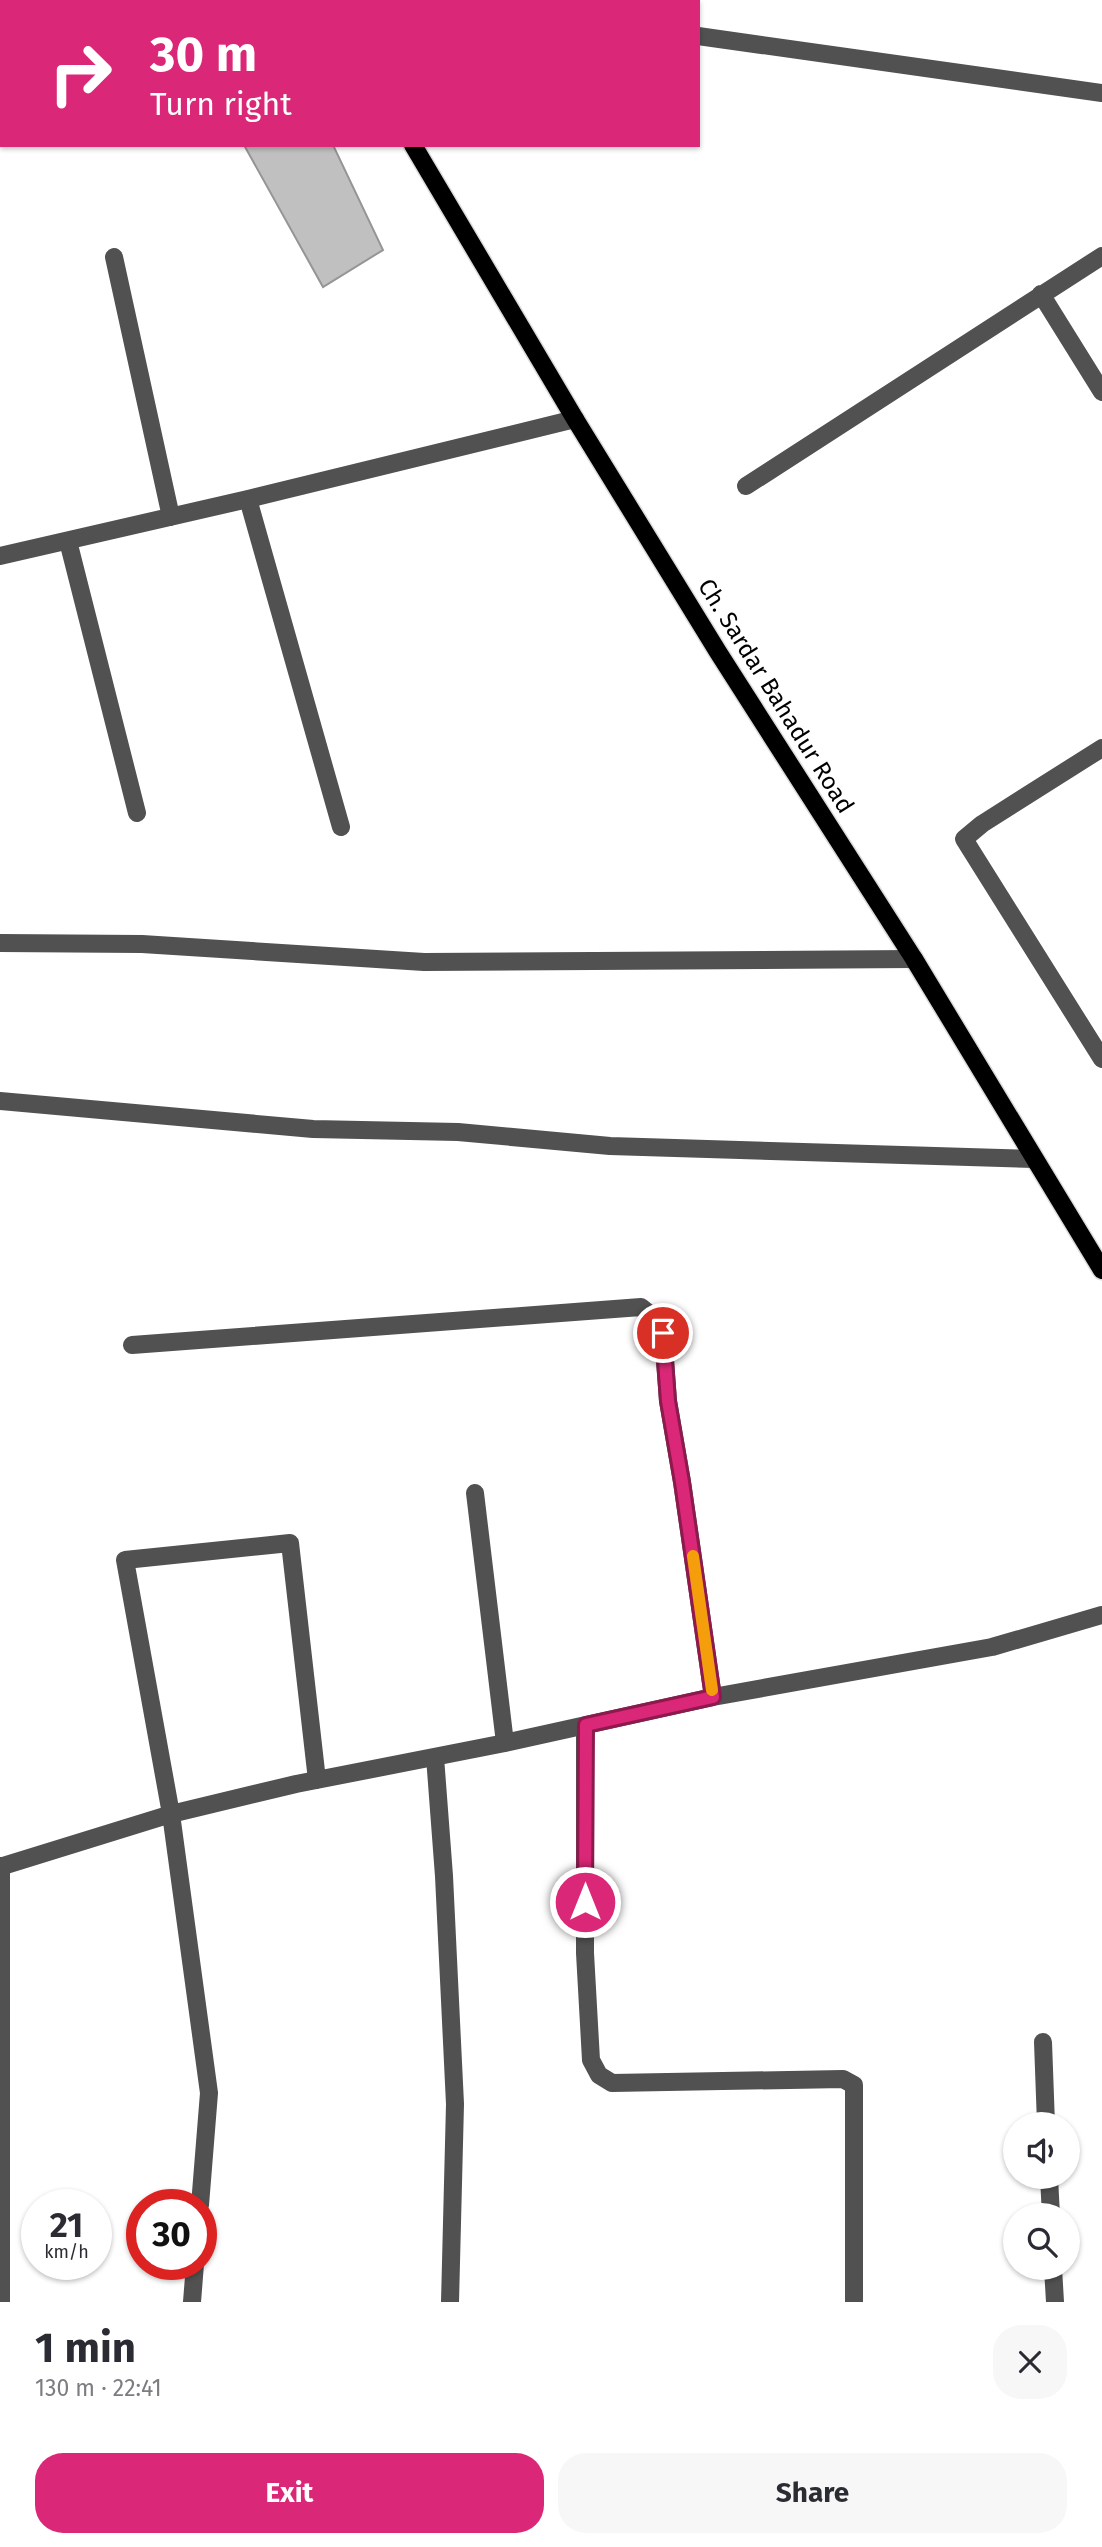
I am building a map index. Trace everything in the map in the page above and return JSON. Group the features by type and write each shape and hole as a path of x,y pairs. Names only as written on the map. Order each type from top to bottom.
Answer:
{"main road":[{"name":"Ch. Sardar Bahadur Road","path":"413,147 575,419 718,652 914,959 1102,1270"}],"street":[{"path":"700,36 1102,93"},
{"path":"746,486 1102,256"},
{"path":"114,257 172,517"},
{"path":"1041,294 1102,391"},
{"path":"0,556 575,419"},
{"path":"248,499 341,827"},
{"path":"68,541 137,813"},
{"path":"1102,748 982,824 964,839 1102,1059"},
{"path":"0,943 142,944 424,962 914,959"},
{"path":"0,1101 313,1129 458,1132 610,1146 1034,1159"},
{"path":"132,1345 641,1307 656,1319 663,1333 668,1401 713,1697"},
{"path":"475,1493 505,1743"},
{"path":"201,2189 209,2092 171,1814 125,1560 290,1543 317,1780"},
{"path":"1,2302 1,1866 171,1814 317,1780 505,1743 713,1697 992,1647 1102,1615"},
{"path":"586,1725 585,1952 592,2060 599,2075 612,2083 843,2079 854,2085 854,2302"},
{"path":"435,1757 444,1876 455,2104 450,2302"},
{"path":"1043,2042 1046,2112"},
{"path":"192,2302 194,2280"},
{"path":"1054,2280 1055,2302"}],"building":[{"path":"245,147 334,147 383,250 323,287"}],"slow traffic":[{"path":"693,1556 712,1690"}],"route":[{"path":"585,1902 586,1725 713,1697 668,1401 663,1333"}]}
